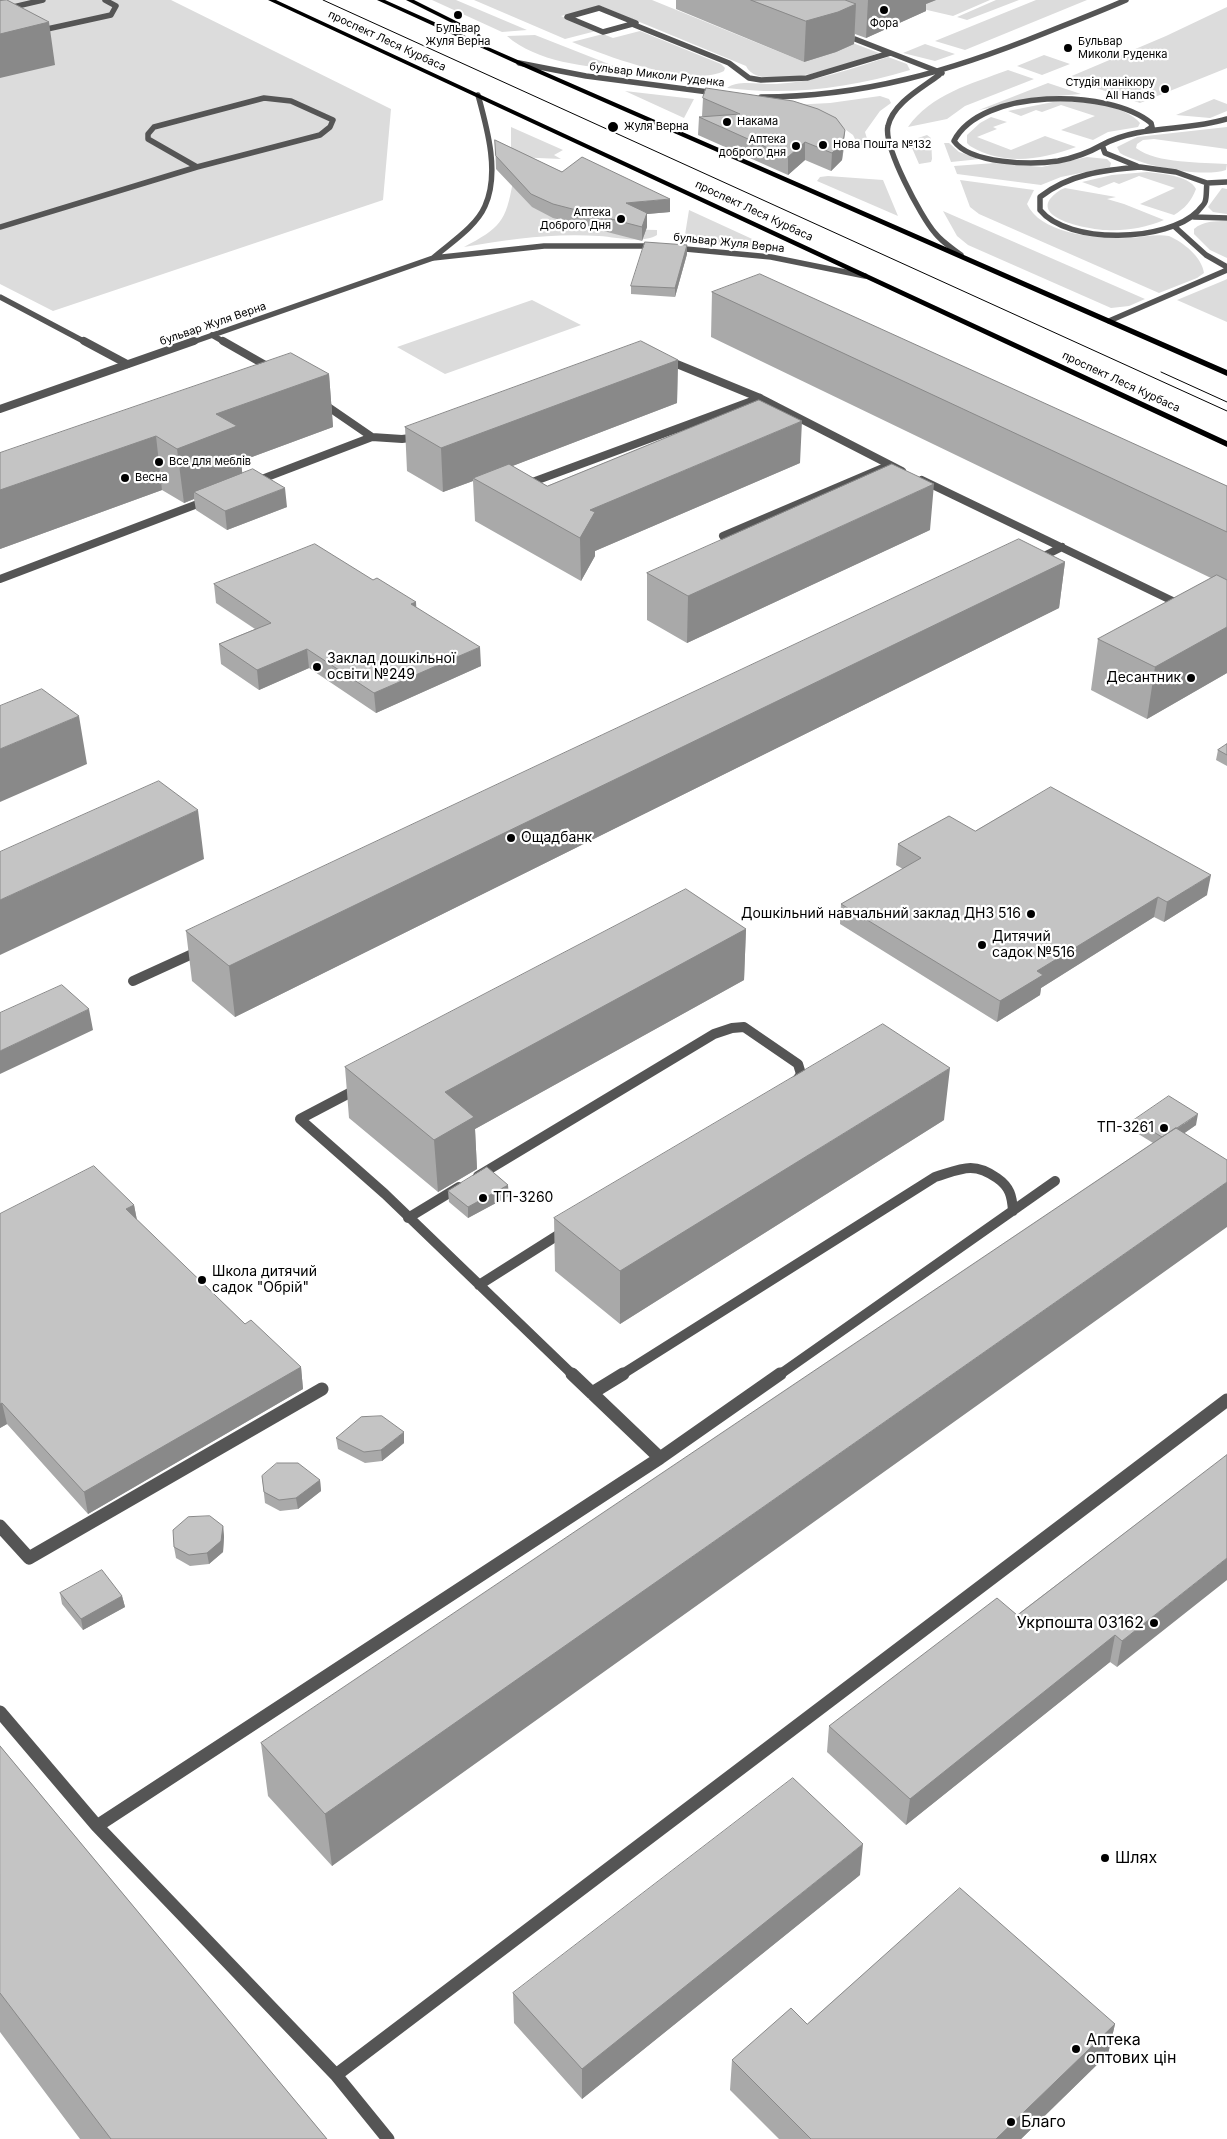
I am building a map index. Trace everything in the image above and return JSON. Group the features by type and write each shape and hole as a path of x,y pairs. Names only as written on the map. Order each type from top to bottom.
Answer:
{"main road":[{"name":"проспект Леся Курбаса","path":"271,0 871,277 1227,444"},
{"path":"380,0 519,63 1227,373"},
{"path":"409,0 476,33 488,49"}],"street":[{"path":"0,10 43,0"},
{"path":"27,34 111,15 116,6 105,0"},
{"path":"755,97 782,98 852,92 942,73 1011,48 1126,0"},
{"path":"632,24 636,23 599,8 567,16 603,32 632,24 729,63 749,78 754,79 775,81 808,78 890,53"},
{"path":"832,30 942,73"},
{"name":"бульвар Миколи Руденка","path":"519,63 586,76 727,94"},
{"path":"942,73 897,111 888,126 888,140 918,207 930,228 940,240 961,255"},
{"name":"бульвар Жуля Верна","path":"433,258 464,230 484,207 491,184 486,120 478,95"},
{"path":"0,227 197,167 320,135 330,126 333,120 287,98 277,97 264,98 154,127 148,134 148,139 197,167"},
{"path":"1146,130 1152,128 1151,123 1138,113 1097,100 1065,98 1028,102 986,112 959,129 954,141 961,149 972,154 993,160 1029,164 1062,159 1096,149 1124,134 1211,124 1227,119"},
{"path":"1102,145 1105,153 1140,167 1176,172 1207,183 1227,182"},
{"path":"1140,167 1089,175 1058,184 1040,197 1038,206 1042,213 1069,228 1106,234 1147,233 1175,227 1194,217 1206,200 1207,183"},
{"path":"1194,217 1227,218"},
{"path":"1175,227 1199,250 1227,268"},
{"name":"бульвар Жуля Верна","path":"0,409 433,258 501,248 617,244 766,255 817,263 871,277"},
{"path":"1109,321 1227,268"},
{"path":"0,297 127,364"},
{"path":"212,335 285,377"},
{"path":"659,360 668,360 760,398 907,473"},
{"path":"522,486 760,398"},
{"path":"316,399 372,437"},
{"path":"242,487 372,437 402,440 422,437"},
{"path":"723,536 890,465"},
{"path":"916,477 1186,608"},
{"path":"0,579 214,497"},
{"path":"1026,564 1062,547"},
{"path":"133,981 211,945"},
{"path":"408,1218 714,1034 744,1027 798,1064 801,1074 796,1082 788,1088"},
{"path":"370,1081 300,1119 385,1194 660,1458"},
{"path":"592,1393 935,1177 963,1168 983,1168 1004,1182 1012,1193 1013,1210"},
{"path":"98,1826 660,1458 1055,1181"},
{"path":"479,1286 579,1221"},
{"path":"0,1526 29,1558 322,1389"},
{"path":"336,2075 1227,1400"},
{"path":"0,1712 98,1826 336,2075 388,2139"}],"shaded area":[{"path":"0,0 171,0 391,109 383,200 53,311 0,284"},
{"path":"432,0 456,0 527,30 502,32"},
{"path":"474,0 652,0 804,62 837,37 879,53 809,74 788,78 770,78 755,75 746,66 601,6 561,16 596,31 565,39"},
{"path":"884,0 990,0 953,16"},
{"path":"996,0 1019,0 967,20 957,17"},
{"path":"1036,0 1087,0 965,50 935,41"},
{"path":"1227,7 1227,68 1140,103 1067,78 1166,36"},
{"path":"640,31 721,64 725,68 724,71 709,75 690,76 670,73 626,62 572,42 603,34 613,38"},
{"path":"535,35 624,70 563,62 532,52 507,36"},
{"path":"925,44 955,54 935,61 903,53"},
{"path":"1044,55 1070,64 1042,75 1017,66"},
{"path":"888,57 907,64 910,70 865,82 819,89 773,91 727,88 744,83 776,84 805,81"},
{"path":"1008,70 1034,79 965,106 947,119 908,127 928,106 940,98 966,85"},
{"path":"1048,83 1081,94 1044,97 979,110"},
{"path":"625,91 694,99 684,118"},
{"path":"880,96 889,99 891,103 880,111 865,132 869,145 858,145 853,135 842,127 772,106 830,103"},
{"path":"1214,99 1227,104 1227,111 1210,118 1176,115"},
{"path":"1053,102 1087,103 1111,107 1123,111 1140,123 1138,127 1108,132 1093,140 1061,130 1095,116 1061,105 1042,112 1036,110 1021,116 1008,111"},
{"path":"991,117 1007,122 993,127 997,129 977,137 1011,150 1045,136 1076,147 1036,158 1009,159 983,152 970,146 967,143 967,135 980,123"},
{"path":"511,127 563,150 554,155 561,159 516,157 511,154"},
{"path":"1227,127 1227,149 1154,139 1143,140 1137,144 1136,148 1145,153 1167,160 1227,164 1226,170 1215,172 1188,172 1157,166 1130,158 1120,153 1117,147 1137,137"},
{"path":"927,135 931,138 932,159 931,162 919,164 909,141"},
{"path":"944,143 949,143 959,152 980,159 951,162"},
{"path":"1087,157 1107,159 1111,163 1110,167 1061,177 1041,185 957,174 954,166 995,163 1042,167"},
{"path":"1147,172 1181,178 1187,181 1196,189 1192,198 1174,215 1140,204 1175,188 1139,176 1119,184 1114,182 1099,188 1082,182 1112,175"},
{"path":"820,177 883,180 898,216 817,181"},
{"path":"960,180 1034,190 1027,204 1034,214 1045,223 1072,233 1118,238 1155,235 1169,236 1180,242 1196,256 1204,273 1197,278 1159,293 979,214 970,207"},
{"path":"513,181 615,229 657,230 657,235 637,240 582,235 548,236 464,247 493,229 499,222 504,215"},
{"path":"1065,188 1116,197 1107,199 1164,220 1143,227 1128,229 1099,230 1079,226 1058,218 1051,213 1048,206 1050,199"},
{"path":"1222,188 1227,189 1227,214 1213,212 1208,207"},
{"path":"689,210 774,249 684,241"},
{"path":"943,211 1145,299 1129,306 1111,308 968,245 957,236"},
{"path":"1227,221 1227,258 1210,250 1194,234 1194,229 1205,223"},
{"path":"1227,279 1227,322 1177,300 1225,280"},
{"path":"532,300 581,325 445,374 397,347"}],"building":[{"path":"7,0 49,22 0,34 0,1"},
{"path":"751,0 845,0 856,4 838,12 806,21"},
{"path":"706,88 793,101 818,109 836,118 845,130 843,142 832,153 805,142 788,157 699,117 740,114 703,98"},
{"path":"495,140 562,172 582,157 670,199 626,203 647,213 642,227 553,204 531,194 496,156"},
{"path":"645,242 687,245 675,288 631,286"},
{"path":"760,274 1227,486 1227,532 712,292"},
{"path":"641,341 678,360 441,448 405,427"},
{"path":"291,353 329,374 216,414 237,426 177,449 156,436 0,490 0,453"},
{"path":"759,400 802,421 590,510 595,512 580,538 473,478 509,464 547,486"},
{"path":"892,464 934,484 688,596 647,573"},
{"path":"253,469 285,488 225,511 194,492"},
{"path":"1019,539 1065,562 229,966 186,931"},
{"path":"315,544 373,580 377,578 416,602 411,604 480,647 374,693 307,649 257,670 219,644 271,623 214,584"},
{"path":"1217,575 1227,580 1227,627 1155,667 1098,639"},
{"path":"42,689 79,716 0,749 0,706"},
{"path":"1227,744 1227,755 1218,750"},
{"path":"159,781 198,810 0,900 0,852"},
{"path":"1051,787 1211,875 1167,902 1158,897 1037,971 1043,975 1000,1001 841,904 921,858 898,844 949,816 975,831"},
{"path":"686,889 746,929 445,1092 474,1117 434,1140 345,1067"},
{"path":"62,985 89,1009 0,1051 0,1013"},
{"path":"883,1024 950,1068 620,1271 554,1218"},
{"path":"1169,1096 1198,1114 1162,1137 1134,1120"},
{"path":"1176,1128 1227,1160 1227,1182 325,1814 261,1743"},
{"path":"94,1166 134,1205 126,1209 245,1324 251,1320 301,1367 84,1492 2,1403 0,1404 0,1214"},
{"path":"487,1167 508,1185 468,1207 448,1191"},
{"path":"382,1416 404,1432 381,1450 364,1452 336,1438 361,1417"},
{"path":"1227,1455 1227,1558 1122,1641 1115,1635 910,1799 829,1726 997,1598 1017,1615"},
{"path":"277,1463 298,1463 320,1480 296,1498 279,1500 264,1492 262,1476"},
{"path":"210,1516 223,1526 221,1541 207,1553 189,1555 174,1547 173,1530 188,1517"},
{"path":"102,1570 122,1596 81,1619 60,1593"},
{"path":"0,1746 327,2139 111,2139 0,1993"},
{"path":"793,1778 863,1844 582,2069 513,1993"},
{"path":"960,1888 1115,2024 996,2139 811,2139 732,2060 791,2008 807,2024"}],"tram line":[{"path":"323,0 1227,411"},
{"path":"1161,372 1227,402"}],"place":[{"name":"Фора","path":"884,10"},
{"name":"Бульвар Жуля Верна","path":"458,15"},
{"name":"Бульвар Миколи Руденка","path":"1068,48"},
{"name":"Студія манікюру All Hands","path":"1165,89"},
{"name":"Накама","path":"727,122"},
{"name":"Жуля Верна","path":"613,127"},
{"name":"Нова Пошта №132","path":"823,145"},
{"name":"Аптека доброго дня","path":"796,146"},
{"name":"Аптека Доброго Дня","path":"621,219"},
{"name":"Все для меблів","path":"159,462"},
{"name":"Весна","path":"125,478"},
{"name":"Заклад дошкільної освіти №249","path":"317,667"},
{"name":"Десантник","path":"1191,678"},
{"name":"Ощадбанк","path":"511,838"},
{"name":"Дошкільний навчальний заклад ДНЗ 516","path":"1031,914"},
{"name":"Дитячий садок №516","path":"982,945"},
{"name":"ТП-3261","path":"1164,1128"},
{"name":"ТП-3260","path":"483,1198"},
{"name":"Школа дитячий садок \"Обрій\"","path":"202,1280"},
{"name":"Укрпошта 03162","path":"1154,1623"},
{"name":"Шлях","path":"1105,1858"},
{"name":"Аптека оптових цін","path":"1076,2049"},
{"name":"Благо","path":"1011,2122"}]}
